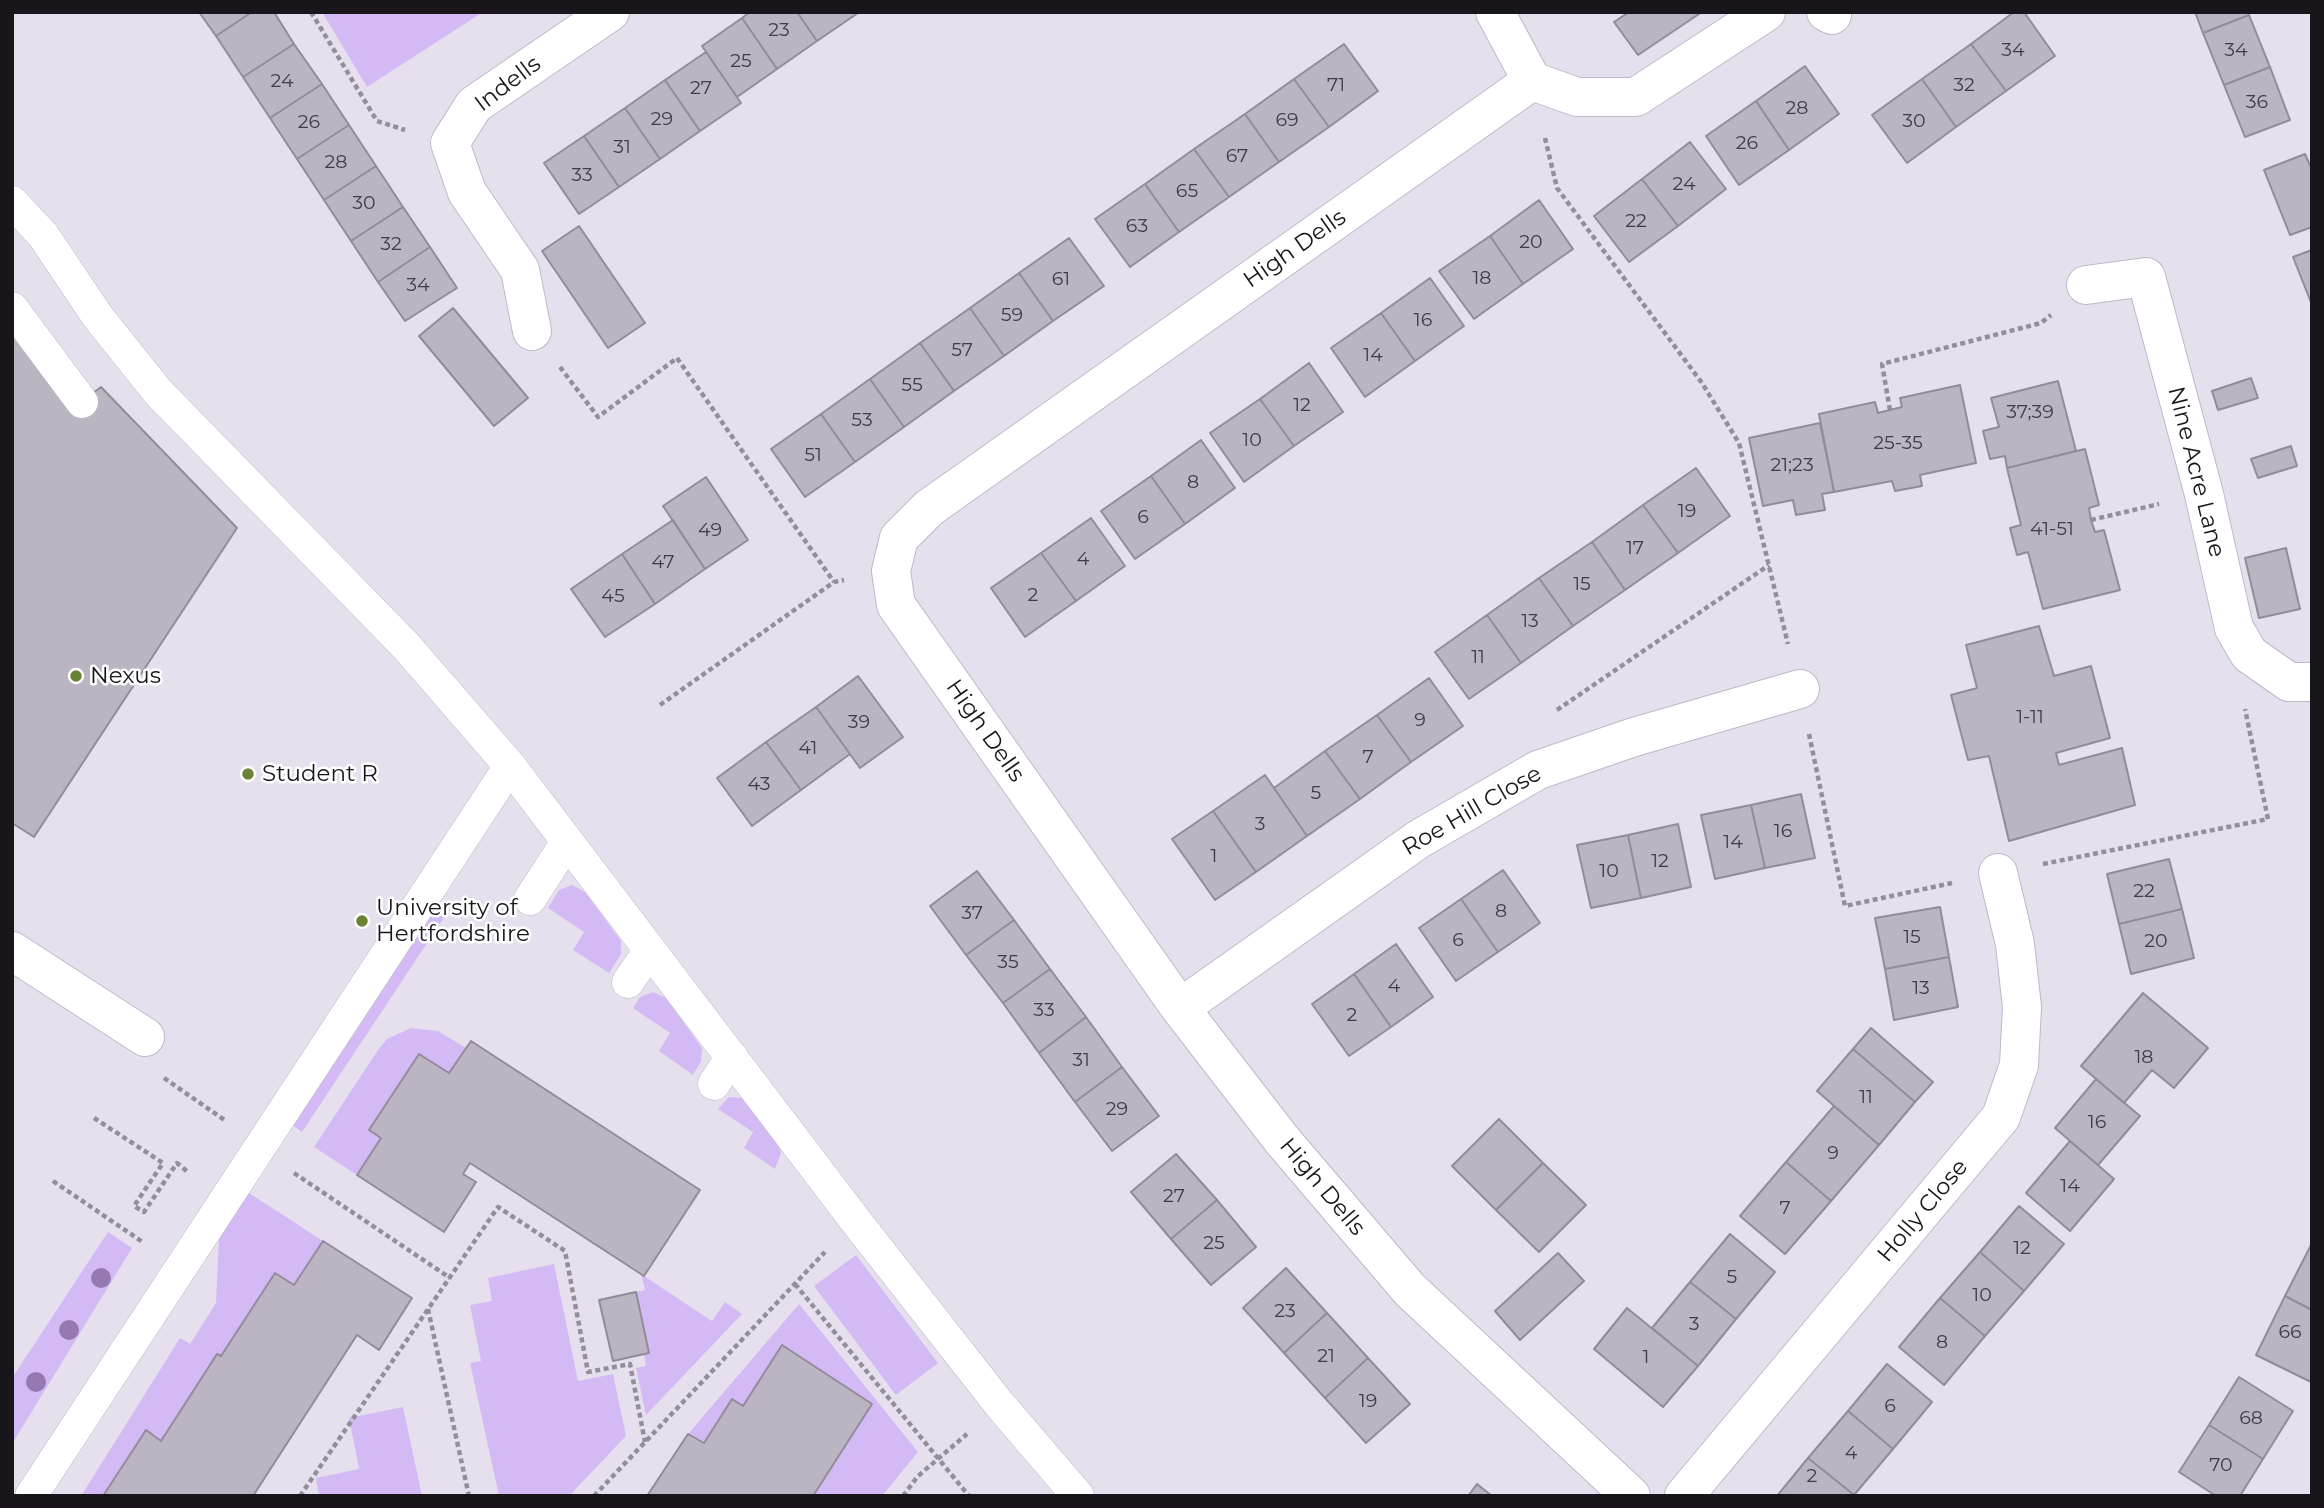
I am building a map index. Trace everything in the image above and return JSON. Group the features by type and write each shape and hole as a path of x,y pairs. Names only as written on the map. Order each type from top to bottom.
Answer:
{"street":[{"name":"Indells","path":"450,143 474,105 610,12"},
{"path":"1495,12 1532,81 1577,97 1636,97 1766,12"},
{"name":"High Dells","path":"1532,81 929,508 899,538 891,571 896,605 1180,1008 1282,1140 1410,1290 1631,1496"},
{"path":"450,143 467,192 520,270 532,331"},
{"name":"Nine Acre Lane","path":"2086,285 2146,276 2204,494 2234,628 2249,654 2288,682 2312,682"},
{"name":"Roe Hill Close","path":"1180,1008 1419,839 1538,770 1633,737 1800,689"},
{"name":"Holly Close","path":"1684,1496 2001,1117 2019,1065 2022,1007 2015,943 1998,873"},
{"path":"12,951 150,1054"}],"lane":[{"path":"12,202 43,236 98,317 159,392 406,646 510,766 855,1220 1000,1405 1078,1496"},
{"path":"12,308 82,402"},
{"path":"31,1496 258,1146 510,766"},
{"path":"530,899 567,842"},
{"path":"628,982 650,950"},
{"path":"714,1084 732,1057"}],"path":[{"path":"312,12 377,121 450,143"},
{"path":"1532,81 1557,188 1702,383 1739,443 1800,689 1845,906 2268,819 2244,704"},
{"path":"1889,410 1882,364 2041,323 2086,285"},
{"path":"532,331 598,416 677,358 834,582"},
{"path":"2091,520 2204,494"},
{"path":"1538,770 1554,712 1769,565"},
{"path":"660,705 834,582 891,571"},
{"path":"150,1054 231,1125"},
{"path":"94,1118 163,1163 134,1206 144,1212 177,1163 190,1171 183,1182"},
{"path":"258,1146 270,1157 450,1278"},
{"path":"53,1181 180,1267"},
{"path":"300,1496 498,1207 565,1251 588,1372 630,1364 645,1442"},
{"path":"594,1496 855,1220"},
{"path":"795,1284 969,1496"},
{"path":"428,1309 469,1496"},
{"path":"902,1496 938,1459 1000,1405"}],"shaded area":[{"path":"322,12 483,12 367,87"},
{"path":"572,885 585,892 621,941 621,954 609,973 573,950 584,932 548,908 559,890"},
{"path":"435,905 447,913 302,1132 291,1124"},
{"path":"653,992 666,998 702,1048 701,1061 693,1075 659,1051 670,1033 633,1008 640,997"},
{"path":"411,1028 438,1031 466,1048 449,1073 419,1054 381,1138 357,1175 314,1147 378,1050 387,1039"},
{"path":"729,1097 743,1098 777,1142 781,1153 775,1169 744,1148 753,1132 718,1109"},
{"path":"249,1193 323,1241 294,1285 221,1356 217,1354 161,1441 145,1431 103,1496 81,1496 180,1338 190,1344 216,1303 219,1238"},
{"path":"108,1232 132,1248 12,1444 12,1378"},
{"path":"856,1255 938,1363 896,1395 814,1286"},
{"path":"554,1264 578,1381 613,1374 626,1436 569,1496 499,1496 470,1363 481,1361 470,1305 492,1301 488,1278"},
{"path":"641,1274 712,1321 725,1302 742,1314 646,1415 636,1368 646,1366 644,1354 649,1353 636,1292 645,1290"},
{"path":"799,1304 918,1452 882,1496 813,1496 872,1404 783,1346 743,1406 732,1399 704,1443 688,1434"},
{"path":"403,1407 422,1496 319,1496 316,1478 359,1469 349,1418"}],"building":[{"path":"199,12 252,12 216,36"},
{"path":"252,12 274,12 294,44 243,77 216,36"},
{"path":"750,12 797,12 817,41 777,69 742,18"},
{"path":"797,12 857,12 858,13 817,41"},
{"path":"1629,12 1702,12 1638,55 1614,22"},
{"path":"2014,12 2024,12 2055,56 2006,91 1971,44"},
{"path":"2195,12 2248,12 2249,15 2203,33"},
{"path":"2249,15 2270,67 2224,85 2203,33"},
{"path":"742,18 777,69 737,97 702,46"},
{"path":"294,44 322,84 270,118 243,77"},
{"path":"1344,44 1378,91 1329,127 1294,79"},
{"path":"1971,44 2006,91 1956,127 1922,79"},
{"path":"706,52 741,103 700,131 665,80"},
{"path":"1805,66 1839,114 1789,150 1756,101"},
{"path":"2270,67 2290,120 2245,137 2224,85"},
{"path":"1294,79 1329,127 1279,162 1245,114"},
{"path":"1922,79 1956,127 1907,163 1872,115"},
{"path":"665,80 700,131 660,159 625,108"},
{"path":"322,84 349,125 297,159 270,118"},
{"path":"1756,101 1789,150 1739,185 1706,136"},
{"path":"625,108 660,159 619,187 584,136"},
{"path":"1245,114 1279,162 1229,197 1194,149"},
{"path":"349,125 376,166 324,200 297,159"},
{"path":"584,136 619,187 579,214 544,163"},
{"path":"1690,142 1726,189 1678,226 1642,179"},
{"path":"1194,149 1229,197 1179,232 1145,184"},
{"path":"2305,154 2312,170 2312,227 2290,235 2264,170"},
{"path":"376,166 403,207 351,241 324,200"},
{"path":"1642,179 1678,226 1629,262 1594,216"},
{"path":"1145,184 1179,232 1130,267 1095,219"},
{"path":"1539,200 1573,249 1523,284 1490,236"},
{"path":"403,207 430,247 378,282 351,241"},
{"path":"579,226 645,323 608,348 542,251"},
{"path":"1490,236 1523,284 1474,319 1439,271"},
{"path":"1069,238 1104,286 1053,321 1019,273"},
{"path":"430,247 457,288 405,321 378,282"},
{"path":"2312,250 2312,305 2293,257"},
{"path":"1019,273 1053,321 1004,356 970,308"},
{"path":"1430,278 1464,326 1415,361 1381,313"},
{"path":"453,308 528,398 494,426 419,336"},
{"path":"970,308 1004,356 954,391 920,343"},
{"path":"1381,313 1415,361 1365,397 1331,348"},
{"name":"Nexus","path":"12,334 70,410 101,387 237,528 34,837 12,823"},
{"path":"920,343 954,391 904,427 870,379"},
{"path":"1309,363 1343,412 1294,446 1260,399"},
{"path":"2251,378 2258,398 2218,410 2212,391"},
{"path":"870,379 904,427 855,462 821,414"},
{"path":"2058,381 2076,451 2007,468 2005,456 1990,459 1983,431 1999,427 1991,398"},
{"path":"1960,385 1976,463 1920,475 1922,486 1895,491 1892,481 1834,492 1819,414 1875,402 1878,413 1902,407 1900,398"},
{"path":"1260,399 1294,446 1244,482 1210,433"},
{"path":"821,414 855,462 805,497 771,449"},
{"path":"1820,423 1834,492 1822,494 1825,510 1796,515 1793,500 1763,506 1749,438"},
{"path":"1201,440 1235,488 1185,524 1151,476"},
{"path":"2291,446 2297,466 2258,478 2251,459"},
{"path":"2085,449 2099,505 2089,508 2091,520 2095,532 2104,530 2120,590 2043,609 2028,552 2017,555 2010,528 2021,525 2007,468"},
{"path":"1696,468 1730,516 1678,553 1643,505"},
{"path":"1151,476 1185,524 1135,559 1101,511"},
{"path":"706,477 748,540 705,569 663,506"},
{"path":"1643,505 1678,553 1625,590 1592,542"},
{"path":"1091,518 1125,566 1076,601 1041,553"},
{"path":"673,520 705,569 655,604 622,554"},
{"path":"1592,542 1625,590 1573,626 1539,578"},
{"path":"2286,548 2300,609 2259,618 2245,558"},
{"path":"1041,553 1076,601 1025,637 991,588"},
{"path":"622,554 655,604 605,637 571,589"},
{"path":"1539,578 1573,626 1521,663 1487,615"},
{"path":"1487,615 1521,663 1469,699 1435,652"},
{"path":"2039,626 2054,676 2091,666 2110,738 2056,753 2059,765 2122,748 2135,805 2009,841 1989,756 1968,760 1951,695 1977,688 1966,645"},
{"path":"858,676 903,737 860,768 816,707"},
{"path":"1429,678 1463,726 1411,762 1377,715"},
{"path":"816,707 850,754 801,790 766,742"},
{"path":"1377,715 1411,762 1360,799 1325,751"},
{"path":"766,742 801,790 752,826 717,778"},
{"path":"1325,751 1360,799 1307,836 1274,788"},
{"path":"1265,775 1307,836 1256,872 1213,811"},
{"path":"1801,794 1815,858 1765,868 1751,805"},
{"path":"1751,805 1765,868 1715,879 1701,815"},
{"path":"1213,811 1256,872 1215,900 1172,839"},
{"path":"1678,824 1691,887 1641,898 1628,835"},
{"path":"1628,835 1641,898 1591,908 1577,845"},
{"path":"2169,859 2182,909 2119,924 2107,874"},
{"path":"1503,870 1540,923 1498,952 1461,899"},
{"path":"977,871 1014,920 966,955 930,906"},
{"path":"1461,899 1498,952 1456,981 1419,928"},
{"path":"1940,907 1949,957 1885,969 1875,918"},
{"path":"2182,909 2194,958 2131,974 2119,924"},
{"path":"1014,920 1050,969 1003,1003 966,955"},
{"path":"1396,944 1433,997 1391,1027 1354,974"},
{"path":"1949,957 1958,1007 1894,1020 1885,969"},
{"path":"1050,969 1086,1017 1039,1053 1003,1003"},
{"path":"1354,974 1391,1027 1349,1056 1312,1004"},
{"path":"2143,993 2208,1048 2174,1088 2152,1070 2124,1103 2081,1066"},
{"path":"1086,1017 1122,1067 1075,1102 1039,1053"},
{"path":"1871,1028 1933,1082 1915,1102 1853,1049"},
{"path":"471,1041 700,1190 644,1276 470,1163 463,1174 476,1182 444,1232 357,1175 381,1138 369,1130 419,1054 449,1073"},
{"path":"1853,1049 1915,1102 1879,1145 1817,1091"},
{"path":"1122,1067 1159,1116 1112,1151 1075,1102"},
{"path":"2096,1079 2140,1116 2098,1165 2055,1128"},
{"path":"1834,1106 1879,1145 1831,1201 1786,1162"},
{"path":"1499,1119 1543,1163 1496,1210 1452,1166"},
{"path":"2070,1141 2114,1179 2070,1231 2026,1193"},
{"path":"1176,1154 1217,1200 1171,1239 1131,1192"},
{"path":"1786,1162 1831,1201 1785,1254 1740,1216"},
{"path":"1543,1163 1586,1205 1539,1252 1496,1210"},
{"path":"1217,1200 1256,1247 1211,1285 1171,1239"},
{"path":"2019,1206 2064,1244 2024,1291 1980,1252"},
{"path":"1730,1234 1775,1272 1736,1319 1690,1282"},
{"path":"323,1241 412,1298 379,1350 357,1335 253,1496 103,1496 146,1430 161,1441 217,1354 221,1356 275,1273 294,1285"},
{"path":"2312,1243 2312,1310 2285,1296"},
{"path":"1980,1252 2024,1291 1985,1336 1940,1298"},
{"path":"1558,1253 1584,1281 1520,1340 1495,1311"},
{"path":"1286,1268 1327,1313 1284,1353 1243,1308"},
{"path":"1690,1282 1736,1319 1698,1366 1652,1328"},
{"path":"636,1292 649,1353 613,1361 599,1300"},
{"path":"2285,1296 2312,1310 2311,1382 2256,1355"},
{"path":"1940,1298 1985,1336 1944,1385 1899,1347"},
{"path":"1627,1308 1698,1366 1663,1407 1594,1349"},
{"path":"1327,1313 1368,1358 1325,1398 1284,1353"},
{"path":"782,1345 872,1404 813,1496 647,1496 688,1434 704,1443 732,1399 743,1406"},
{"path":"1368,1358 1410,1404 1366,1443 1325,1398"},
{"path":"1887,1364 1932,1402 1893,1449 1848,1411"},
{"path":"2239,1377 2293,1411 2263,1459 2209,1425"},
{"path":"1848,1411 1893,1449 1854,1495 1808,1458"},
{"path":"2209,1425 2263,1459 2240,1496 2216,1496 2179,1472"},
{"path":"1808,1458 1854,1495 1855,1496 1777,1496"},
{"path":"1477,1484 1492,1496 1468,1496"}],"place":[{"name":"Nexus","path":"76,676"},
{"name":"Student R","path":"248,774"},
{"name":"University of Hertfordshire","path":"362,921"}]}
